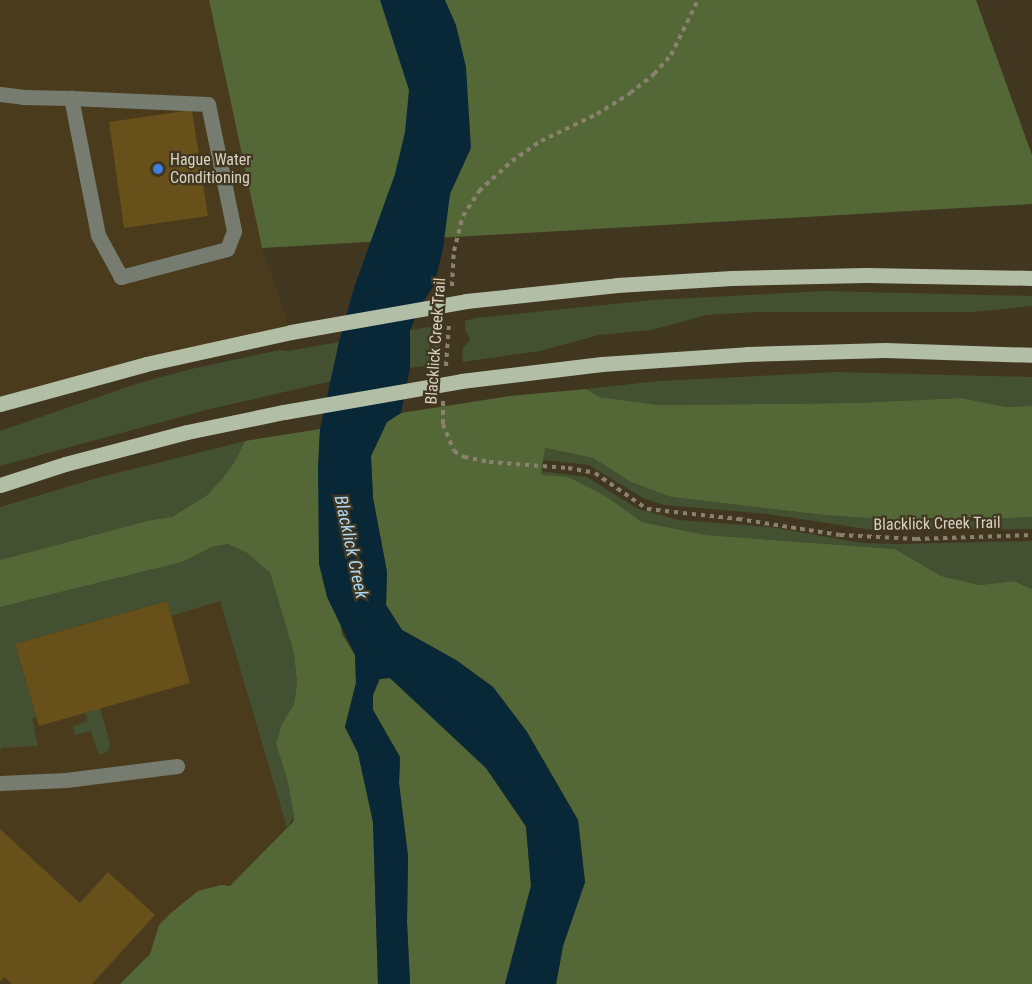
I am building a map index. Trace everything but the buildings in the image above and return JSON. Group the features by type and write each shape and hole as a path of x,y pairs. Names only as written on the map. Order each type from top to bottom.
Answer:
{"main road":[{"path":"0,404 146,364 291,332 466,301 606,286 732,278 866,275 1032,278"},
{"path":"0,485 65,464 187,432 284,412 461,381 602,364 736,355 885,350 1032,355"}],"lane":[{"path":"0,94 23,97 71,98 208,104 234,231 227,249 121,277 98,235 71,98"},
{"path":"0,783 66,780 177,766"}],"path":[{"name":"Blacklick Creek Trail","path":"451,296 454,251 463,216 479,191 541,141 597,114 654,74 671,55 698,0"},
{"name":"Blacklick Creek Trail","path":"445,374 449,318"},
{"name":"Blacklick Creek Trail","path":"443,396 443,424 454,451 464,457 489,462 568,468 595,473 647,509 738,519 840,536 916,539 1032,535"}],"shaded area":[{"path":"0,0 209,0 262,248 291,332 0,404"},
{"path":"178,461 287,828 230,887 221,885 159,925 150,954 120,984 0,984 0,507 115,472"}],"green space":[{"path":"209,0 976,0 1032,155 1032,204 262,248"},
{"path":"825,291 1032,296 1032,306 972,312 755,312 707,315 652,330 599,335 540,351 463,362 462,350 470,340 465,329 465,321 475,318 652,300"},
{"path":"441,325 439,364 410,368 410,330"},
{"path":"339,342 332,381 206,410 0,466 0,431 139,383 191,369 280,350 288,351"},
{"path":"836,372 1032,377 1032,406 1006,407 961,398 855,403 658,405 599,397 586,389 659,381"},
{"path":"586,389 599,397 658,405 855,403 961,398 1006,407 1032,406 1032,517 921,521 824,515 671,497 631,482 593,458 545,448 541,475 568,477 607,497 642,522 706,535 895,549 941,576 980,585 1014,581 1032,589 1032,984 556,984 563,946 585,882 578,820 527,732 493,687 456,660 402,630 386,605 387,572 373,498 371,456 387,422 401,413 510,396"},
{"path":"320,429 318,468 342,634 355,655 356,683 345,727 358,753 373,822 378,984 120,984 150,954 159,925 171,913 198,891 221,885 230,886 293,822 288,782 276,743 282,724 294,704 297,683 294,653 270,573 247,553 228,544 212,547 182,562 0,607 0,560 151,520 172,517 206,496 234,463 245,441"},
{"path":"245,441 234,463 206,496 172,517 151,520 0,560 0,507 97,478"},
{"path":"544,448 593,458 631,482 671,497 824,515 1032,517 1032,529 879,531 768,514 664,505 643,498 589,465 543,460"},
{"path":"541,471 587,477 638,509 679,520 771,527 862,543 1032,541 1032,589 1014,581 980,585 941,576 895,549 706,535 642,522 607,497 541,475"},
{"path":"228,544 247,553 270,573 294,652 297,683 294,704 282,724 294,816 287,828 220,601 171,616 166,601 15,644 36,717 32,719 38,746 1,748 0,757 0,607 182,562 212,547"},
{"path":"390,678 486,768 526,827 531,886 505,984 410,984 407,922 408,856 399,783 400,757 373,710 373,695 380,679"},
{"path":"100,708 110,743 109,750 102,755 98,753 91,731 75,735 73,726 87,721 85,713"}],"water":[{"name":"Blacklick Creek","path":"380,0 445,0 456,25 466,67 471,148 450,194 443,249 434,285 420,307 410,330 410,368 401,413 387,422 371,456 373,498 387,572 386,605 402,630 456,660 493,687 527,732 578,820 585,882 563,946 556,984 505,984 531,886 526,826 486,768 390,678 379,679 373,695 373,710 400,757 399,783 408,856 407,922 410,984 378,984 373,822 358,753 345,727 356,683 355,655 327,597 319,564 318,468 320,429 339,342 354,288 395,174 405,132 409,90"}],"place":[{"name":"Hague Water Conditioning","path":"158,169"}]}
